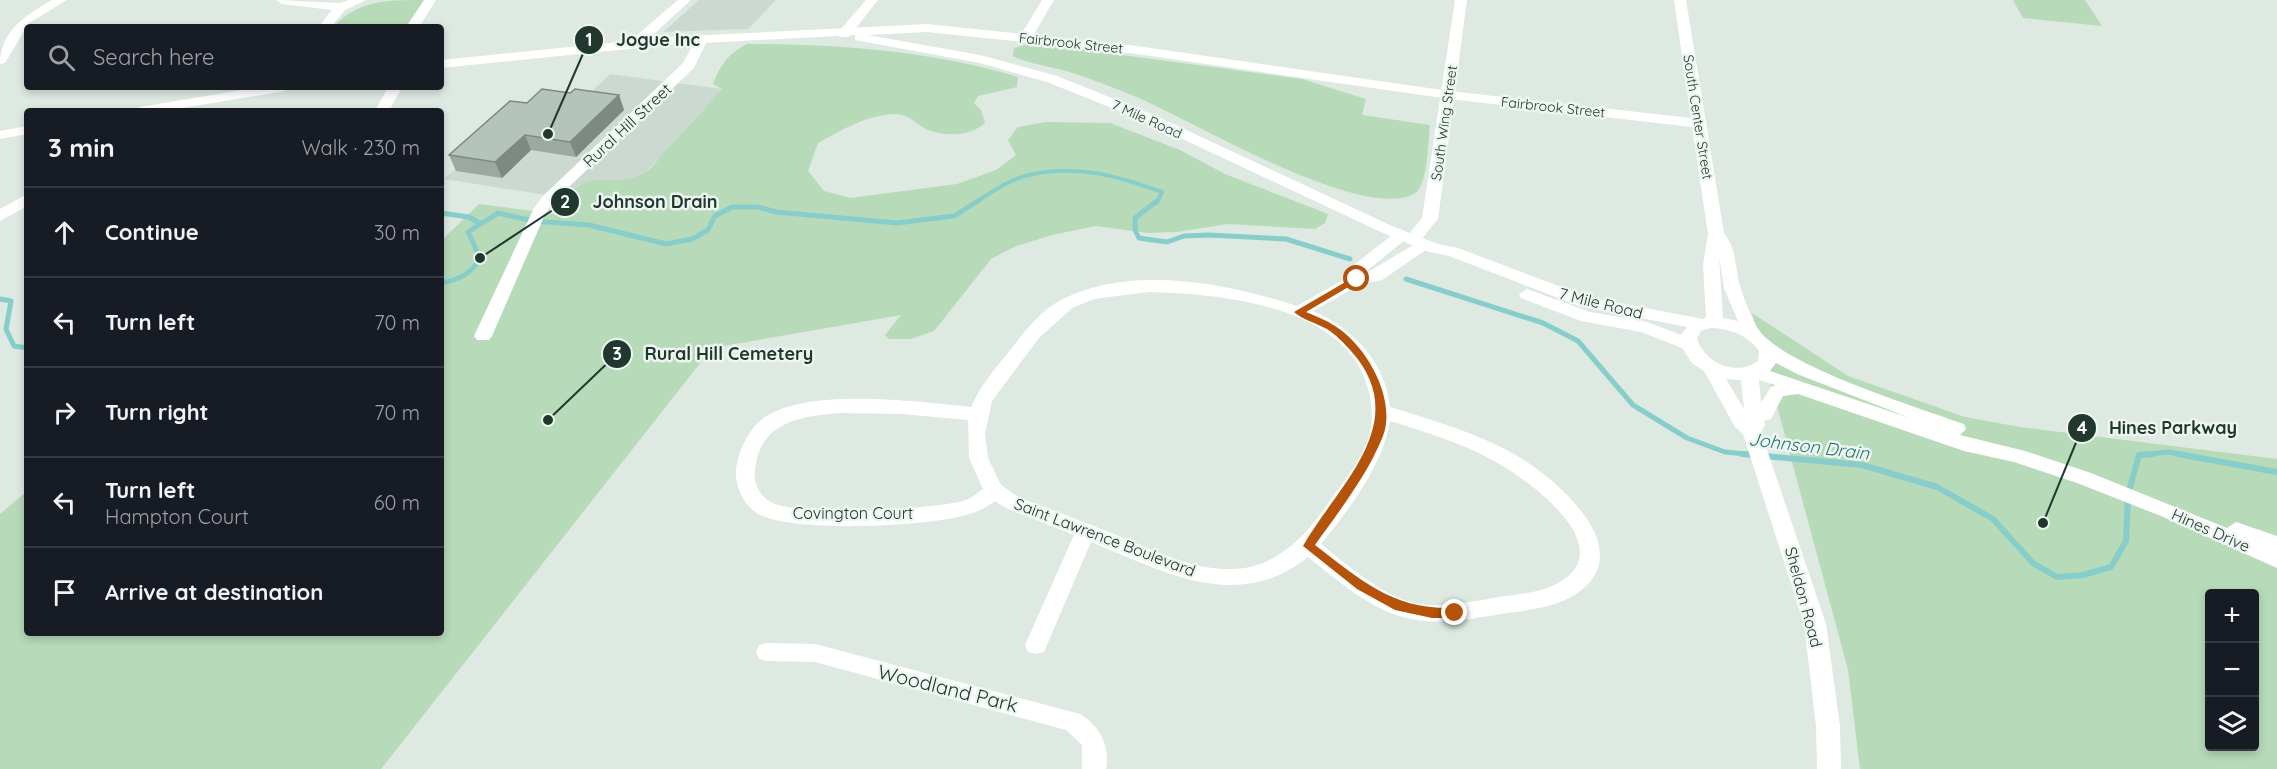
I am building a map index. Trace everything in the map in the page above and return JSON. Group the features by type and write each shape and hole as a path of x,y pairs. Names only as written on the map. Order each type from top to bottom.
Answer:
{"street":[{"path":"0,60 24,21 62,0"},
{"path":"282,0 341,7 360,0"},
{"path":"415,24 424,13 430,0"},
{"path":"636,43 685,0"},
{"path":"844,34 872,0"},
{"path":"1025,38 1048,0"},
{"name":"South Wing Street","path":"1419,243 1430,219 1461,0"},
{"name":"South Center Street","path":"1680,0 1716,234 1726,246 1732,288 1751,332"},
{"path":"327,24 341,7"},
{"name":"Fairbrook Street","path":"444,64 636,43 844,34 904,28 1137,50 1449,95 1698,123"},
{"name":"7 Mile Road","path":"844,34 997,62 1050,78 1144,117 1419,243 1452,251 1585,302 1706,323"},
{"name":"Rural Hill Street","path":"483,336 539,211 548,199 689,65 702,39"},
{"path":"168,108 265,90"},
{"path":"384,108 393,90"},
{"path":"0,135 24,131"},
{"path":"0,216 24,201"},
{"name":"South Center Street","path":"1706,323 1714,319 1715,297 1711,245 1716,234"},
{"path":"1357,279 1360,268 1419,243"},
{"path":"1299,312 1357,279 1376,276 1419,243"},
{"name":"7 Mile Road","path":"1419,243 1441,259 1562,309 1587,317 1644,327 1688,344"},
{"name":"Saint Lawrence Boulevard","path":"1129,288 1196,290 1257,299 1299,312 1333,328 1356,350 1374,380 1381,411 1378,435 1353,482 1309,546 1290,560 1269,570 1241,577 1216,577 1183,570 1013,503 995,491 979,465 977,414 990,390 1050,316 1066,304 1092,293 1129,288"},
{"path":"1996,449 1974,436 1803,370 1768,351 1751,332 1731,324 1706,323 1690,332 1688,344 1697,357 1725,372 1753,373 1803,387 1971,446 1996,449 2277,544"},
{"path":"1753,373 1767,364 1768,351"},
{"name":"Sheldon Road","path":"1710,366 1742,422 1755,438"},
{"name":"Sheldon Road","path":"1753,373 1749,390 1755,438 1815,624 1828,726 1829,769"},
{"path":"1755,438 1764,414 1777,391 1803,387"},
{"name":"Covington Court","path":"977,414 843,406 799,411 771,422 758,435 747,459 746,485 755,500 766,509 805,515 885,516 938,512 971,506 995,491"},
{"path":"1309,546 1370,591 1399,606 1432,614 1455,613 1548,597 1574,584 1584,573 1590,555 1583,527 1570,509 1545,484 1510,460 1427,425 1381,411"},
{"name":"Hines Drive","path":"2150,502 2277,560"},
{"path":"1036,645 1086,531"},
{"name":"Woodland Park","path":"767,652 815,653 1072,721 1092,737 1096,751 1094,769"}],"shaded area":[{"path":"699,0 776,0 748,29 663,32"},
{"path":"610,74 722,89 615,206 444,179 531,101 575,107"}],"green space":[{"path":"397,0 425,0 408,24 336,24 353,11 363,7"},
{"path":"2013,0 2085,0 2102,26 2023,18"},
{"path":"1032,43 1302,79 1366,99 1362,115 1430,125 1427,163 1422,183 1414,194 1389,199 1355,194 1316,181 1275,164 1134,96 1075,74 1013,56 1014,48"},
{"path":"747,44 884,51 952,61 1018,77 1017,87 978,96 974,103 981,110 985,123 973,131 943,134 928,130 905,116 896,114 875,117 856,124 818,143 808,171 824,191 850,198 957,184 996,170 1016,155 1008,140 1018,127 1046,122 1110,123 1180,150 1225,174 1328,214 1325,223 1315,229 1228,224 1177,232 1148,233 1096,226 1052,235 1014,247 991,259 934,331 911,339 889,339 885,335 901,315 712,348 381,769 0,769 0,514 24,494 24,636 444,636 444,238 479,204 555,214 567,197 588,182 632,178 646,172 722,89 713,84 719,71 726,60"},
{"path":"1752,313 1848,376 1965,417 2020,427 2277,459 2277,769 1860,769 1848,670"}],"building":[{"path":"542,89 570,93 575,89 619,95 570,142 525,135 495,162 449,155 510,101 527,103"}],"waterway":[{"name":"Johnson Drain","path":"975,203 1001,186 1022,177 1064,171 1097,173 1146,186 1162,192 1157,203"},
{"name":"Johnson Drain","path":"444,282 459,278 477,264 480,258 468,232 498,213 533,221 589,225 666,244 692,239 708,230 715,216 732,207 758,207 776,212 897,223 954,216 978,201"},
{"name":"Johnson Drain","path":"1157,201 1135,218 1135,230 1139,238 1167,242 1184,236 1209,235 1286,239 1350,259"},
{"path":"444,213 469,217 479,223"},
{"name":"Johnson Drain","path":"1406,279 1543,323 1578,341 1633,405 1687,438 1725,452 1757,455"},
{"name":"Johnson Drain","path":"0,299 11,301 6,329 14,346 24,348"},
{"name":"Johnson Drain","path":"2139,455 2169,452 2186,455"},
{"name":"Johnson Drain","path":"1742,454 1862,465 1937,487 1993,519 2033,563 2057,577 2083,575 2111,567 2126,541 2128,495 2139,455"},
{"name":"Johnson Drain","path":"2139,455 2153,454"},
{"name":"Johnson Drain","path":"2178,454 2277,472"}],"place":[{"name":"Jogue Inc","path":"548,134"},
{"name":"Johnson Drain","path":"480,258"},
{"name":"Rural Hill Cemetery","path":"548,420"},
{"name":"Hines Parkway","path":"2043,523"}],"route":[{"path":"1357,279 1299,312 1333,328 1356,350 1374,380 1381,411 1378,435 1353,482 1309,546 1361,586 1399,606 1432,614 1455,613"}]}
